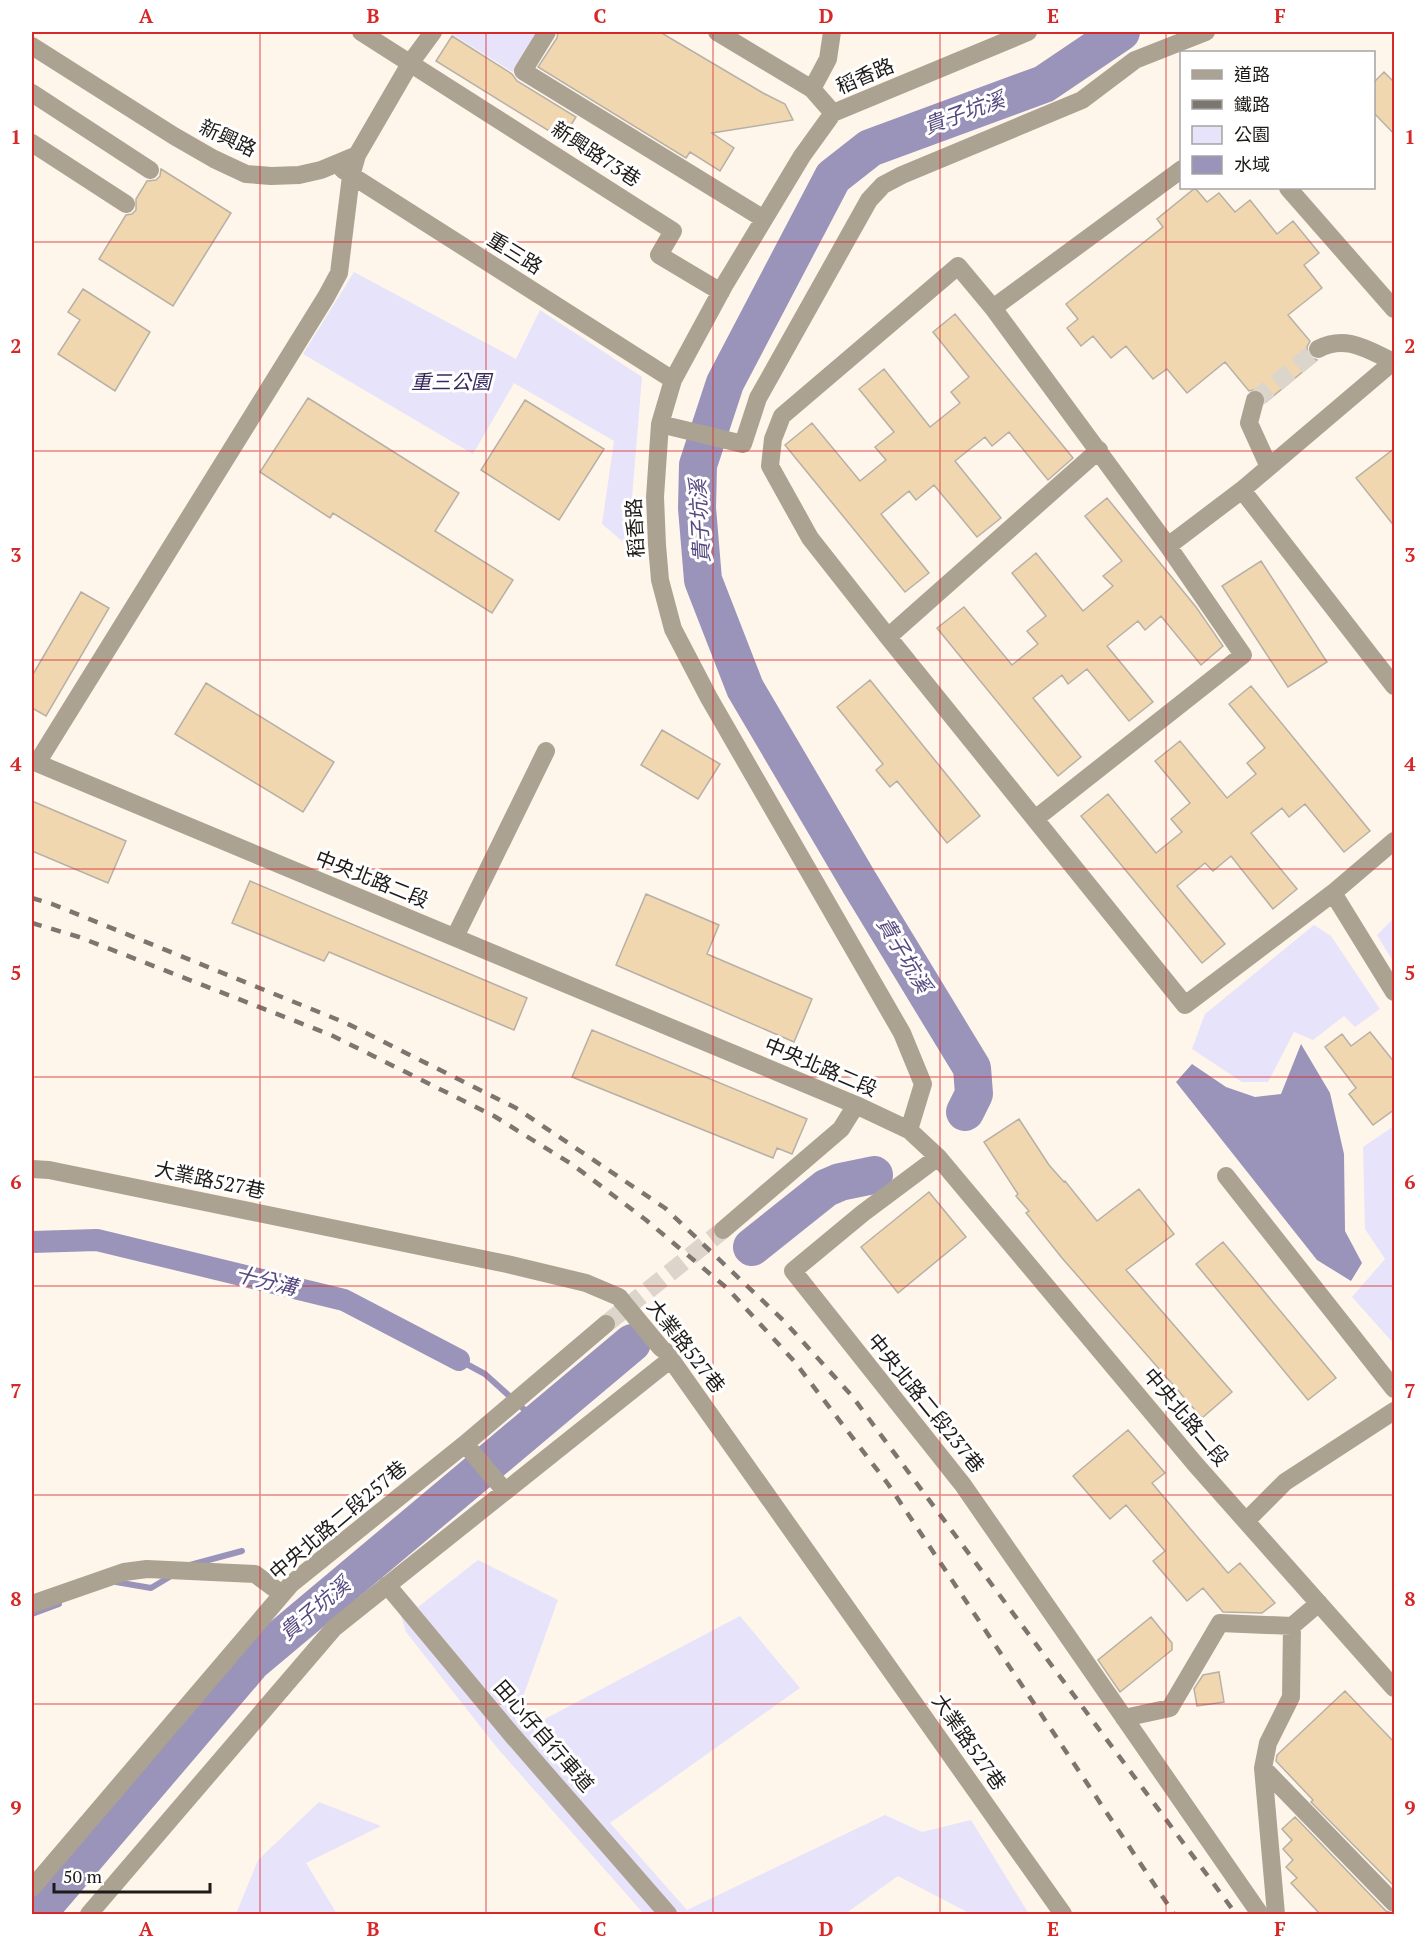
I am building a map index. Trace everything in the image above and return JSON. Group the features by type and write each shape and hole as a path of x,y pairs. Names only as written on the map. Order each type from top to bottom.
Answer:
{"street":[{"path":"361,32 411,62"},
{"path":"34,762 335,281 339,273 351,176 357,155 411,62 433,32"},
{"path":"547,32 523,71 764,219"},
{"path":"717,32 812,89 833,113"},
{"name":"稻香路","path":"909,1130 923,1084 903,1033 709,698 673,629 660,580 657,545 655,497 660,423 673,380 721,292 802,156 833,113 1028,32"},
{"path":"660,423 743,444 758,398 869,200 883,185 1083,100 1135,60 1206,32"},
{"path":"812,89 828,60 829,33"},
{"name":"新興路","path":"32,46 174,136 246,174 299,175 321,170 357,155"},
{"name":"新興路73巷","path":"411,62 673,231 659,255 721,292"},
{"path":"32,93 150,170"},
{"path":"32,143 126,204"},
{"name":"重三路","path":"333,165 673,380"},
{"path":"993,308 1180,170"},
{"path":"1289,189 1395,309"},
{"path":"1035,819 1243,655 1099,450 993,308 958,266 782,416 772,439 770,466 810,538 888,637 1185,1005 1333,893 1395,841"},
{"path":"1168,546 1242,490 1394,362 1354,343 1328,344 1318,349"},
{"path":"1255,400 1249,423 1269,467"},
{"path":"888,637 1099,450"},
{"path":"1242,490 1395,686"},
{"path":"455,937 546,751"},
{"name":"中央北路二段","path":"34,762 856,1105 909,1130 938,1157 1196,1466 1395,1688"},
{"path":"1333,893 1395,992"},
{"path":"723,1230 841,1129 856,1105"},
{"name":"中央北路二段237巷","path":"938,1157 863,1213 793,1271 963,1485 1124,1718"},
{"name":"大業路527巷","path":"32,1169 50,1170 507,1264 586,1283 619,1298 666,1353 1063,1914"},
{"path":"1226,1176 1395,1389"},
{"name":"中央北路二段257巷","path":"32,1888 291,1584 465,1444 606,1324"},
{"path":"89,1914 334,1628 505,1491 666,1353"},
{"path":"1246,1521 1285,1482 1395,1411"},
{"path":"465,1444 505,1491"},
{"path":"32,1604 124,1572 147,1569 255,1574 282,1594"},
{"name":"田心仔自行車道","path":"387,1585 512,1735 668,1914"},
{"path":"1260,1914 1124,1718 1170,1708 1220,1623 1292,1626 1319,1603"},
{"path":"1276,1914 1263,1768 1268,1743 1292,1697 1292,1626"},
{"path":"1263,1768 1395,1903"}],"green space":[{"path":"451,32 537,32 513,72"},
{"name":"重三公園","path":"354,272 516,359 540,310 642,377 628,546 602,524 614,441 514,383 473,454 303,354"},
{"path":"1394,918 1394,963 1377,935"},
{"path":"1314,925 1331,936 1380,1009 1355,1027 1344,1016 1313,1040 1294,1032 1268,1082 1242,1082 1192,1049 1205,1014"},
{"path":"1394,1126 1394,1344 1352,1297 1385,1259 1365,1229 1363,1147"},
{"path":"478,1560 558,1600 515,1719 524,1730 740,1616 800,1688 610,1823 687,1910 885,1815 922,1832 971,1820 1029,1914 971,1914 898,1876 845,1914 644,1914 498,1749 406,1632 399,1609 400,1587 418,1607"},
{"path":"319,1802 381,1826 306,1863 337,1914 236,1914 258,1860"}],"water":[{"path":"1301,1044 1330,1093 1344,1154 1345,1231 1362,1263 1351,1281 1317,1260 1176,1082 1192,1064 1226,1087 1255,1097 1281,1094"}],"building":[{"path":"558,32 660,32 785,104 793,120 712,133 734,148 720,171 690,152 686,158 538,67 557,38"},
{"path":"452,36 512,74 517,81 576,117 562,139 436,61"},
{"path":"1384,72 1395,83 1395,135 1375,114 1375,81"},
{"path":"161,169 231,213 173,306 99,259 126,215 136,210 136,199 147,181 156,180 160,176"},
{"path":"1196,189 1207,202 1219,193 1235,212 1250,200 1277,234 1293,221 1319,253 1304,265 1322,288 1288,315 1310,341 1307,347 1308,354 1317,360 1266,402 1263,392 1257,389 1249,391 1225,362 1187,393 1167,369 1153,379 1126,346 1111,358 1093,336 1081,346 1067,328 1078,319 1066,304 1163,227 1157,219"},
{"path":"83,289 150,332 115,391 58,354 80,320 68,312"},
{"path":"955,314 1073,458 1048,480 1009,432 992,446 985,437 955,461 1001,518 977,537 934,485 916,500 909,491 881,514 929,573 905,592 785,445 812,423 860,481 886,460 875,447 894,432 859,389 884,369 930,427 960,403 951,392 969,377 933,332"},
{"path":"308,398 459,493 435,531 513,580 492,613 333,513 330,518 260,472"},
{"path":"525,400 604,449 559,520 481,470"},
{"path":"1395,448 1395,527 1356,478"},
{"path":"1107,498 1196,607 1223,646 1201,665 1161,616 1145,630 1138,621 1107,646 1153,702 1129,721 1087,669 1068,684 1062,675 1033,698 1081,757 1058,776 937,628 964,607 1012,665 1038,644 1027,631 1046,616 1012,573 1036,553 1083,611 1113,586 1103,576 1122,561 1085,516"},
{"path":"1261,561 1327,662 1288,687 1222,586"},
{"path":"81,592 109,608 46,716 32,708 32,676"},
{"path":"870,680 980,816 947,843 897,781 890,787 876,770 883,764 837,707"},
{"path":"206,683 334,762 303,812 175,734"},
{"path":"1251,686 1370,831 1344,852 1305,804 1289,817 1282,808 1251,833 1297,889 1273,909 1231,856 1213,871 1205,863 1177,886 1225,944 1202,963 1081,816 1108,794 1156,853 1182,832 1171,819 1190,803 1155,761 1180,741 1227,798 1256,774 1247,763 1265,748 1229,704"},
{"path":"662,730 720,764 698,799 641,765"},
{"path":"32,801 126,841 108,883 32,851"},
{"path":"250,881 527,998 514,1030 329,952 324,961 232,923"},
{"path":"646,894 719,925 707,954 812,999 794,1042 616,965"},
{"path":"592,1030 807,1119 792,1154 777,1148 773,1158 572,1077"},
{"path":"1370,1032 1395,1063 1395,1109 1373,1125 1349,1094 1356,1088 1325,1047 1342,1034 1351,1046"},
{"path":"1019,1119 1049,1165 1097,1221 1139,1189 1174,1234 1126,1270 1232,1392 1202,1418 1062,1258 1026,1213 1029,1211 1016,1196 1018,1194 984,1142"},
{"path":"929,1192 966,1237 898,1293 861,1247"},
{"path":"1223,1242 1336,1378 1308,1400 1196,1264"},
{"path":"1128,1430 1165,1473 1152,1483 1188,1526 1228,1573 1240,1563 1275,1603 1262,1613 1223,1612 1203,1588 1187,1601 1153,1561 1165,1551 1126,1505 1110,1519 1073,1476"},
{"path":"1151,1617 1172,1643 1172,1650 1120,1692 1098,1660"},
{"path":"1219,1672 1224,1702 1197,1706 1194,1689 1203,1675"},
{"path":"1345,1691 1395,1743 1395,1887 1311,1802 1313,1800 1276,1761 1277,1755"},
{"path":"1295,1817 1386,1911 1395,1914 1320,1914 1291,1883 1297,1878 1286,1867 1293,1860 1283,1849 1292,1840 1282,1829"}],"waterway":[{"name":"貴子坑溪","path":"965,1112 974,1094 972,1068 745,688 703,580 697,508 698,465 725,383 833,177 870,148 1044,84 1121,32"},
{"path":"717,378 720,376 727,379"},
{"name":"貴子坑溪","path":"752,1247 826,1188 840,1182 874,1175"},
{"name":"十分溝","path":"32,1242 97,1240 344,1300 459,1360"},
{"name":"貴子坑溪","path":"37,1914 252,1662 632,1343"},
{"path":"459,1360 485,1374 538,1422"},
{"path":"190,1565 242,1551"},
{"path":"116,1582 151,1588 171,1576"},
{"path":"32,1614 59,1604"}],"tunnel":[{"path":"1255,400 1318,349"},
{"path":"606,1324 723,1230"}],"railway":[{"path":"32,898 52,904 346,1023 516,1108 665,1208 784,1321 852,1396 1236,1914"},
{"path":"32,923 79,937 331,1035 494,1116 573,1165 646,1220 728,1289 794,1361 888,1484 1174,1914"}]}
